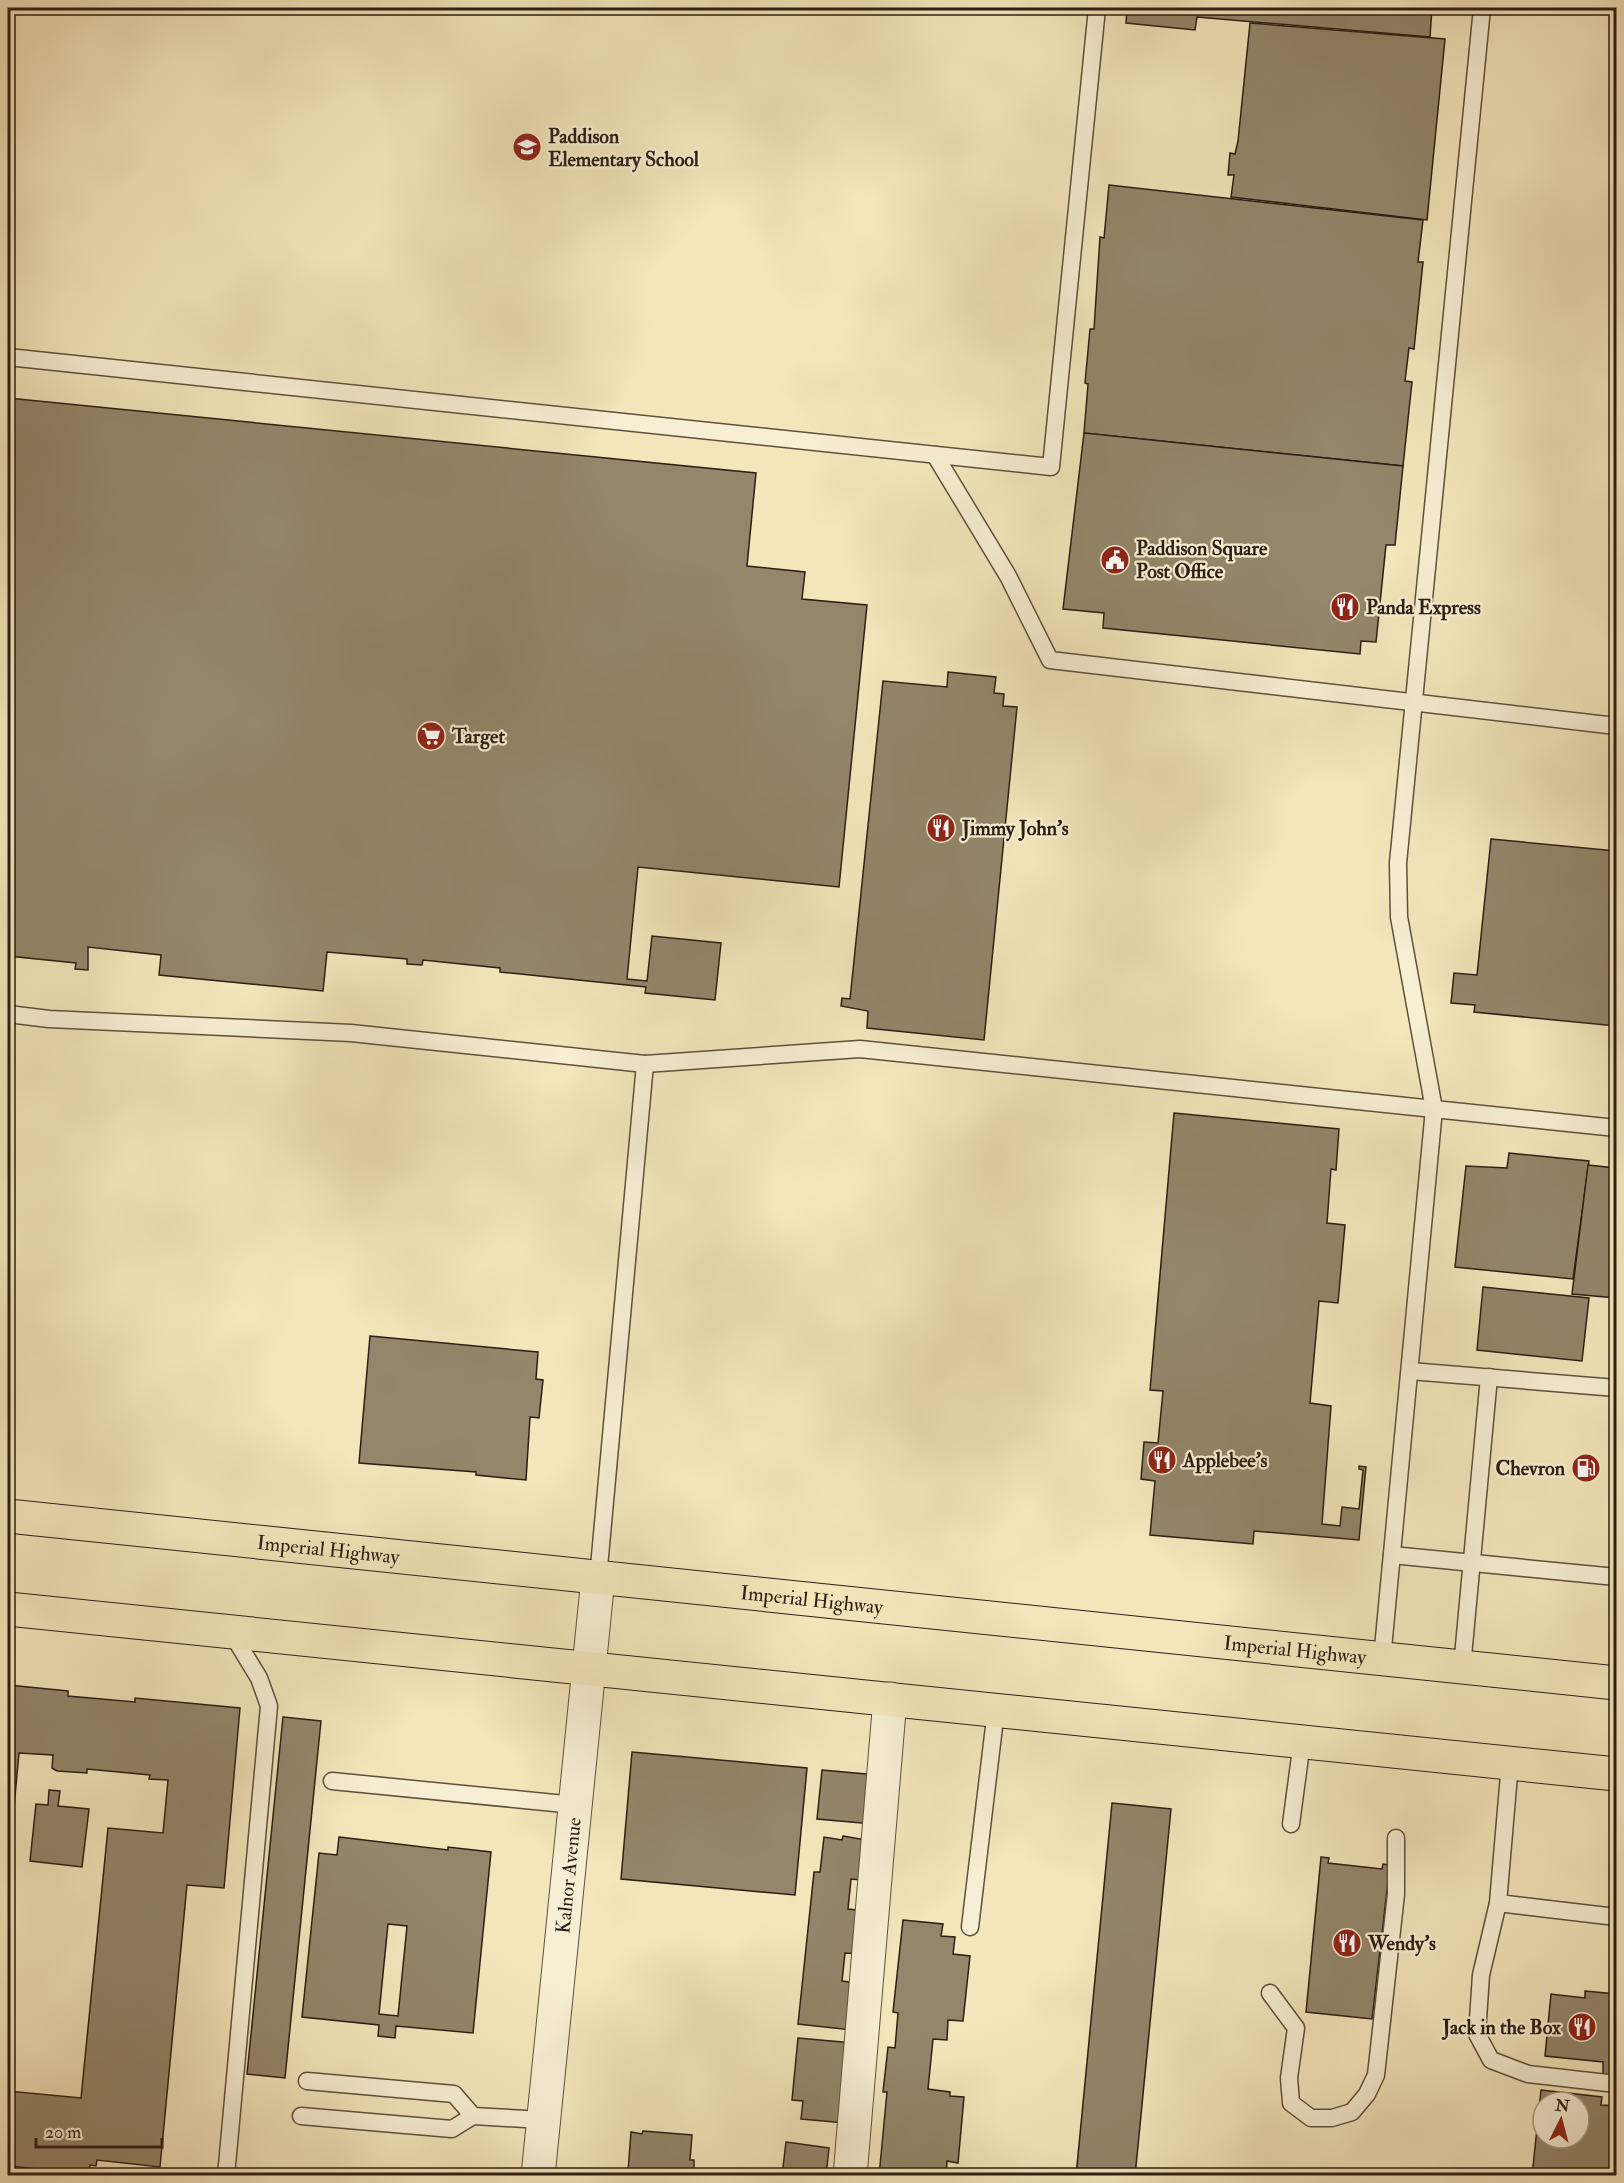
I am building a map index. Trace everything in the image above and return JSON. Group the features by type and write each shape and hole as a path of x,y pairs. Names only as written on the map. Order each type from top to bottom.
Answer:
{"main road":[{"name":"Imperial Highway","path":"8,1516 1617,1683"},
{"path":"8,1609 1617,1774"}],"street":[{"name":"Kalnor Avenue","path":"538,2175 598,1578"},
{"path":"850,2175 890,1699"}],"lane":[{"path":"8,357 1051,467 1097,8"},
{"path":"1382,1659 1434,1109 1399,917 1398,863 1482,8"},
{"path":"935,455 1008,576 1050,660 1617,726"},
{"path":"8,1014 49,1019 351,1033 645,1064 860,1049 1617,1128"},
{"path":"598,1578 645,1064"},
{"path":"1410,1371 1617,1388"},
{"path":"1462,1667 1490,1377"},
{"path":"1392,1555 1617,1577"},
{"path":"226,2175 269,1706 259,1678 231,1632"},
{"path":"970,1927 996,1710"},
{"path":"1291,1824 1302,1742"},
{"path":"1510,1763 1498,1903 1481,1976 1477,2034 1491,2060 1528,2073 1617,2084"},
{"path":"332,1780 575,1805"},
{"path":"1270,1993 1296,2028 1289,2078 1291,2103 1311,2118 1332,2118 1352,2112 1367,2094 1377,2075 1396,1894 1396,1838"},
{"path":"1498,1903 1617,1917"},
{"path":"307,2081 454,2094 473,2116"},
{"path":"301,2116 452,2129 473,2116 543,2120"}],"building":[{"path":"1127,8 1432,8 1430,37 1197,17 1195,30 1126,23"},
{"path":"1250,23 1445,39 1427,220 1231,197 1234,175 1228,175 1230,153 1235,154 1238,141"},
{"path":"1109,185 1423,220 1418,262 1423,262 1414,349 1409,348 1405,381 1412,382 1403,466 1084,433 1088,384 1085,383 1090,329 1094,329 1100,237 1104,238"},
{"name":"Target","path":"8,398 756,473 747,566 805,572 802,599 867,605 839,887 638,867 627,979 647,981 652,936 721,943 715,1000 645,993 646,987 500,972 500,968 423,960 422,965 407,964 407,959 327,952 323,991 159,975 161,955 88,947 88,970 75,969 76,963 8,956"},
{"path":"1084,433 1403,466 1395,545 1386,545 1376,642 1361,641 1360,654 1103,628 1104,613 1063,609"},
{"path":"948,672 996,677 994,693 1004,694 1003,706 1017,707 984,1040 867,1028 868,1011 841,1006 842,998 850,999 883,681 947,687"},
{"path":"1491,839 1616,851 1616,1026 1474,1012 1475,1005 1451,1003 1454,973 1477,975"},
{"path":"1174,1113 1339,1129 1336,1170 1331,1169 1327,1223 1345,1225 1338,1303 1319,1301 1310,1403 1331,1406 1322,1524 1340,1526 1342,1507 1359,1509 1363,1470 1359,1469 1359,1466 1366,1467 1359,1540 1254,1531 1253,1544 1150,1535 1155,1481 1141,1479 1144,1442 1158,1443 1163,1391 1150,1390"},
{"path":"1509,1153 1589,1161 1573,1279 1455,1267 1466,1166 1507,1168"},
{"path":"1588,1165 1616,1168 1616,1298 1572,1294"},
{"path":"1483,1287 1589,1298 1582,1361 1477,1350"},
{"path":"370,1336 538,1352 536,1379 543,1380 539,1418 530,1417 526,1480 476,1475 476,1472 359,1463"},
{"path":"8,1685 68,1691 68,1696 135,1702 135,1698 240,1708 224,1888 187,1885 160,2167 97,2160 96,2166 90,2165 89,2174 8,2166 8,2091 81,2098 108,1828 163,1833 168,1780 149,1779 150,1775 87,1769 87,1773 57,1771 52,1768 53,1755 19,1753 8,1872"},
{"path":"283,1717 321,1721 285,2078 247,2074"},
{"path":"632,1752 807,1768 795,1895 621,1879"},
{"path":"822,1770 877,1775 873,1824 817,1819"},
{"path":"49,1790 60,1791 58,1806 89,1809 82,1867 30,1861 36,1804 48,1805"},
{"path":"1112,1803 1171,1809 1135,2176 1076,2176"},
{"path":"843,1836 878,1842 874,1881 851,1879 848,1909 865,1911 860,1954 845,1953 842,1981 857,1983 852,2030 798,2024 814,1872 820,1872 824,1837 842,1840"},
{"path":"339,1837 448,1850 448,1847 491,1852 473,2033 396,2026 395,2038 378,2036 379,2025 302,2017 319,1853 337,1855","holes":["388,1924 407,1926 398,2016 379,2014"]},
{"name":"Wendy's","path":"1321,1857 1329,1858 1328,1863 1382,1869 1383,1864 1390,1865 1372,2019 1306,2012"},
{"path":"903,1920 943,1924 941,1936 955,1937 953,1954 970,1956 963,2021 948,2020 947,2040 933,2039 928,2089 950,2092 950,2096 964,2097 958,2163 947,2161 946,2176 879,2176 887,2092 883,2092 888,2047 895,2048 898,2013 893,2012"},
{"name":"Jack in the Box","path":"1585,1991 1616,1994 1616,2077 1603,2076 1603,2062 1545,2056 1551,1994 1585,1998"},
{"path":"798,2038 853,2043 845,2123 801,2119 803,2101 792,2100"},
{"path":"1591,2096 1602,2097 1601,2105 1616,2106 1616,2176 1532,2176 1535,2150 1591,2150"},
{"path":"643,2131 692,2135 690,2160 694,2160 694,2170 689,2169 689,2176 624,2176 624,2172 628,2172 631,2132 642,2134"},
{"path":"786,2142 829,2148 826,2176 782,2176"},
{"path":"717,2170 757,2174 757,2176 717,2176"}],"place":[{"name":"Paddison Elementary School","path":"527,147"},
{"name":"Paddison Square Post Office","path":"1115,560"},
{"name":"Panda Express","path":"1345,607"},
{"name":"Target","path":"431,736"},
{"name":"Jimmy John's","path":"941,828"},
{"name":"Applebee's","path":"1162,1460"},
{"name":"Chevron","path":"1586,1468"},
{"name":"Wendy's","path":"1347,1943"},
{"name":"Jack in the Box","path":"1582,2027"}]}
